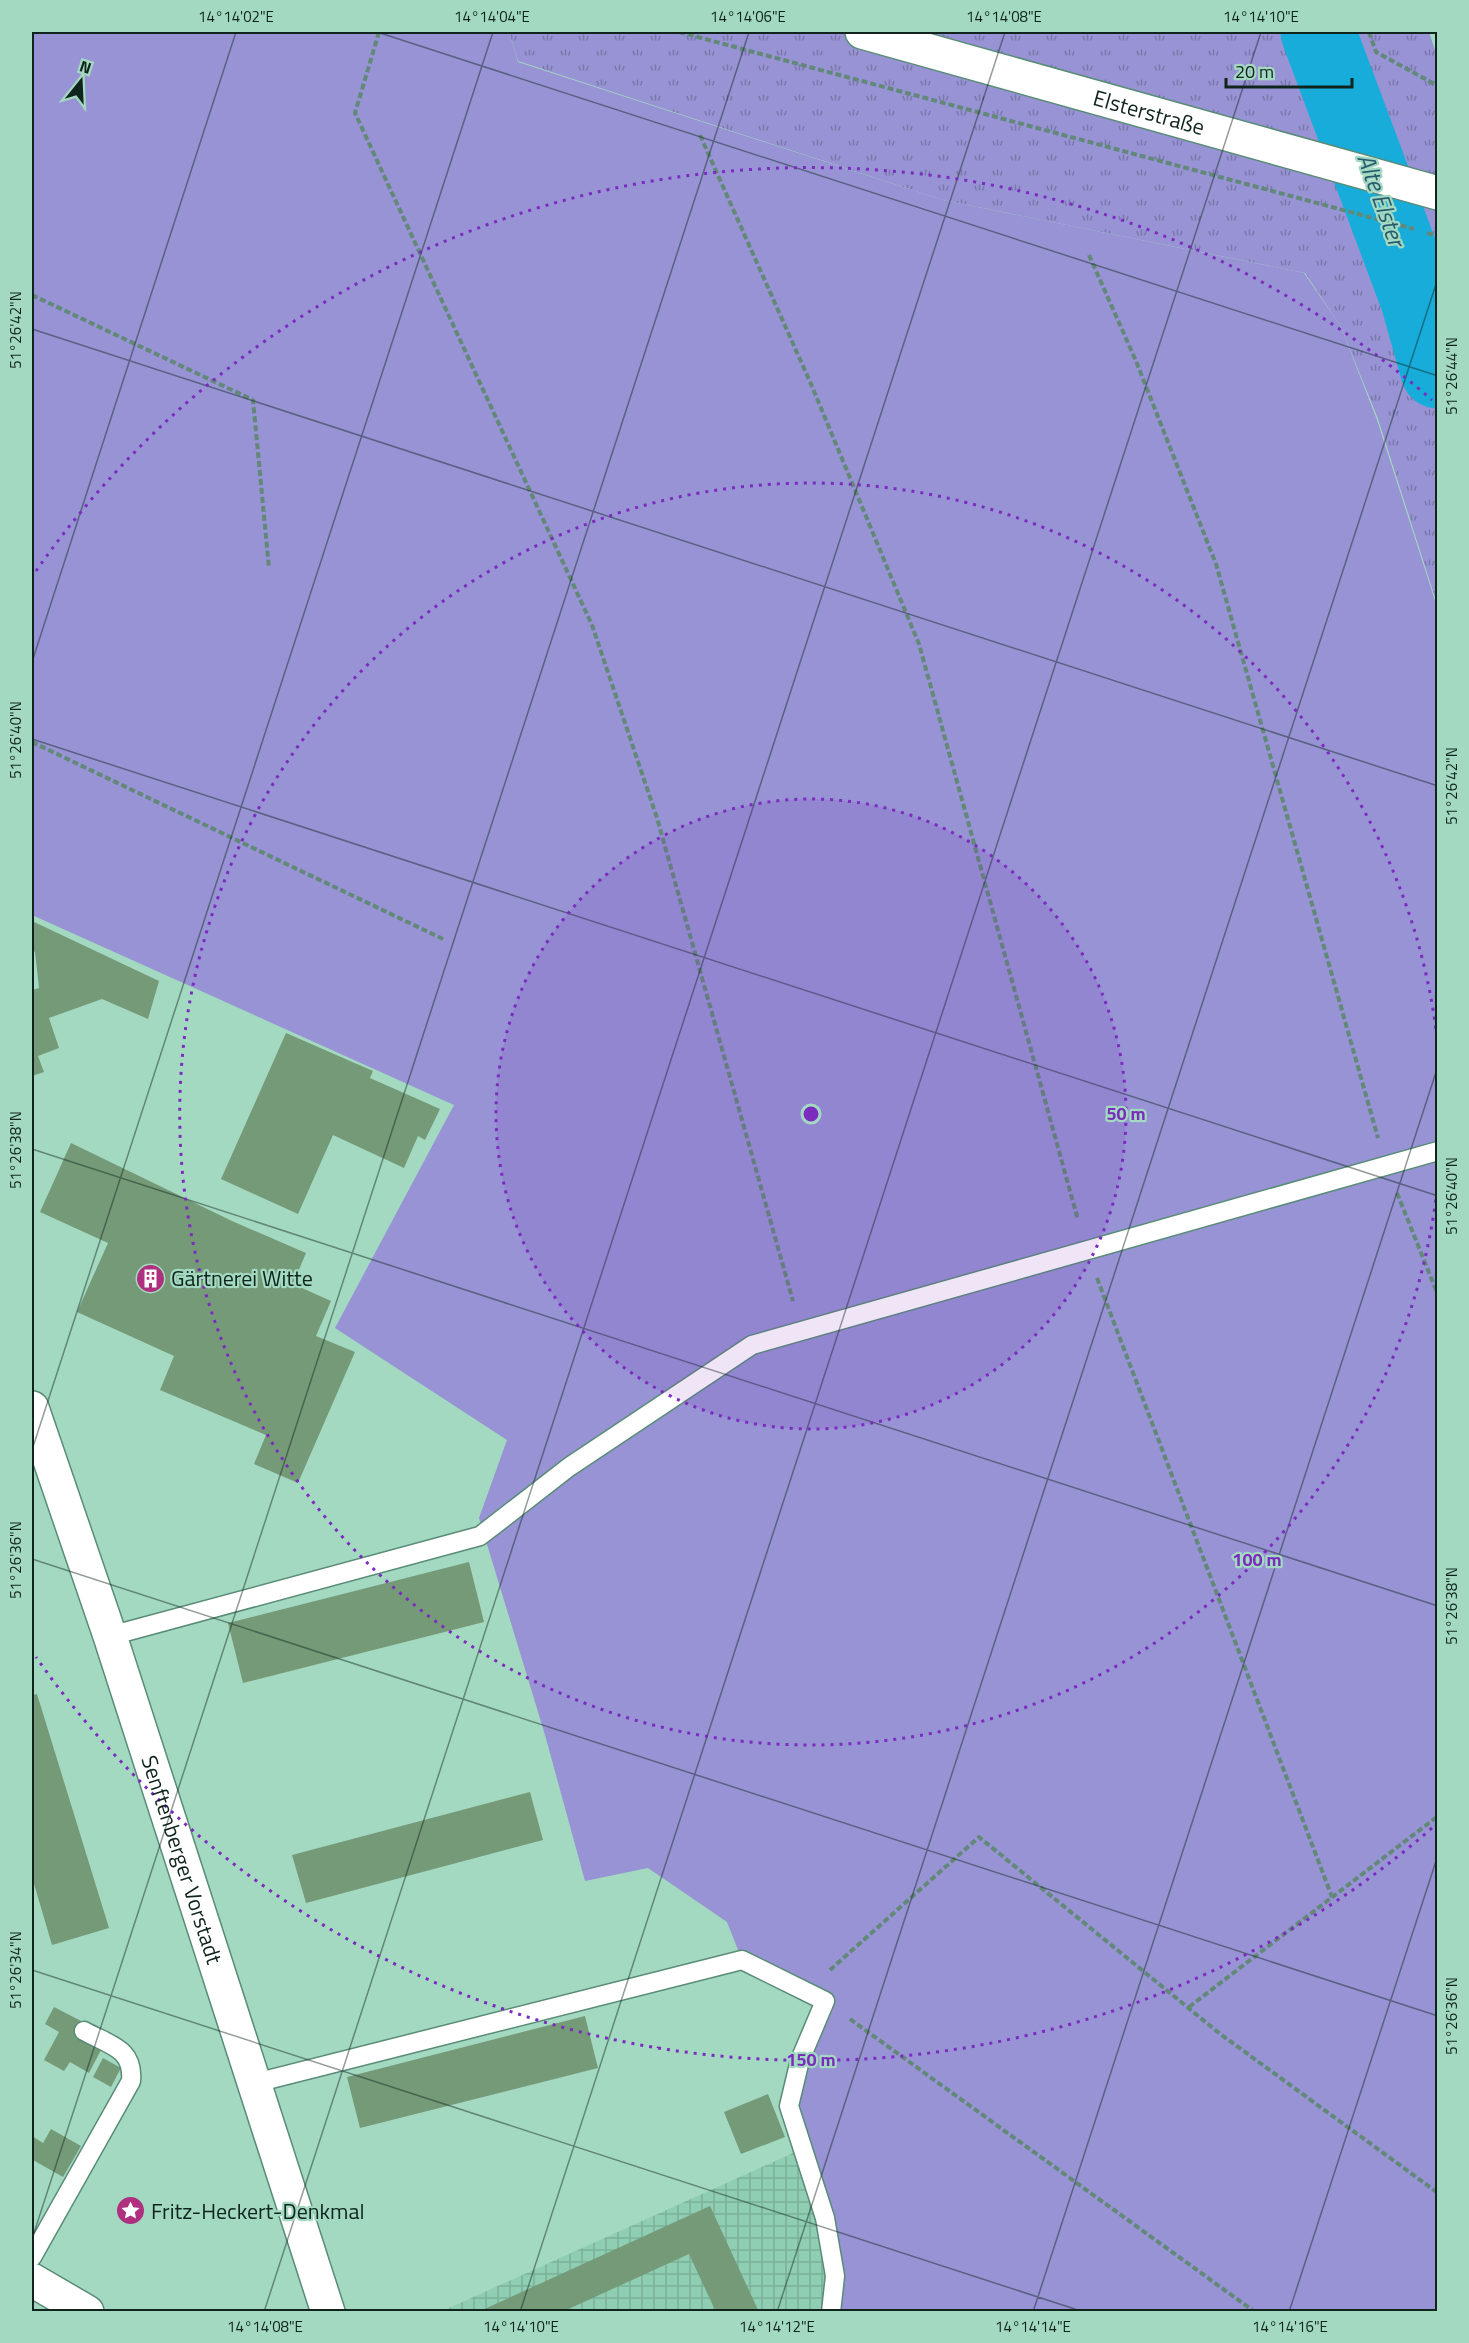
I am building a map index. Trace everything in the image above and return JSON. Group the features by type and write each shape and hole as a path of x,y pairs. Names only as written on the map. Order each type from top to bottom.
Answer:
{"street":[{"name":"Elsterstraße","path":"862,32 1422,189"},
{"name":"Senftenberger Vorstadt","path":"32,1408 41,1465 110,1636 328,2312"},
{"path":"32,2280 87,2312"}],"lane":[{"path":"110,1636 480,1536 569,1467 752,1345 1437,1151"},
{"path":"255,2084 742,1960 818,1997 789,2106 825,2218 835,2276 831,2312"},
{"path":"32,2257 131,2081 132,2066 128,2055 84,2031"}],"path":[{"path":"379,32 355,113 592,625 657,818 802,1331"},
{"path":"679,32 1437,236"},
{"path":"1369,32 1376,52 1437,86"},
{"path":"700,135 811,384 920,645 1086,1251 1332,1897"},
{"path":"1089,255 1136,361 1216,564 1386,1166 1437,1295"},
{"path":"32,295 253,400 269,568"},
{"path":"32,742 443,939"},
{"path":"1189,2007 1437,1816"},
{"path":"1255,2312 818,1997 825,1973 980,1837 1219,2033 1437,2193"}],"shaded area":[{"path":"802,2149 824,2219 830,2311 440,2312"}],"green space":[{"path":"32,32 509,32 518,62 943,200 1304,273 1341,327 1377,420 1437,607 1437,2311 831,2311 835,2276 789,2106 825,2001 742,1960 727,1922 648,1868 585,1881 545,1735 479,1518 507,1440 335,1328 454,1105 32,915"},
{"path":"509,32 1429,32 1438,59 1437,604 1378,419 1341,327 1305,273 943,200 518,61"}],"building":[{"path":"32,921 159,981 148,1019 102,999 49,1018 59,1048 38,1056 44,1072 32,1076 32,990 39,988 35,952 32,950"},
{"path":"286,1033 373,1071 370,1078 440,1109 425,1140 418,1136 404,1168 333,1135 298,1214 221,1179"},
{"path":"71,1143 232,1221 306,1253 293,1284 331,1301 316,1336 355,1352 298,1483 254,1464 266,1435 160,1390 174,1356 77,1312 108,1243 40,1212"},
{"path":"469,1562 484,1622 243,1683 228,1623"},
{"path":"37,1694 109,1928 52,1945 32,1877 32,1695"},
{"path":"530,1792 543,1840 306,1903 292,1855"},
{"path":"54,2007 83,2022 76,2035 101,2050 89,2073 70,2062 64,2071 44,2060 59,2032 45,2024"},
{"path":"585,2016 598,2068 360,2128 347,2077"},
{"path":"103,2058 121,2068 111,2087 93,2077"},
{"path":"768,2094 785,2137 741,2154 724,2112"},
{"path":"51,2129 81,2146 63,2177 33,2160 32,2164 32,2136 43,2143"},
{"path":"710,2206 759,2312 716,2312 689,2254 562,2312 478,2312"}],"waterway":[{"name":"Alte Elster","path":"1318,32 1418,300 1438,371"}],"place":[{"name":"Gärtnerei Witte","path":"150,1278"},
{"name":"Fritz-Heckert-Denkmal","path":"130,2211"}]}
